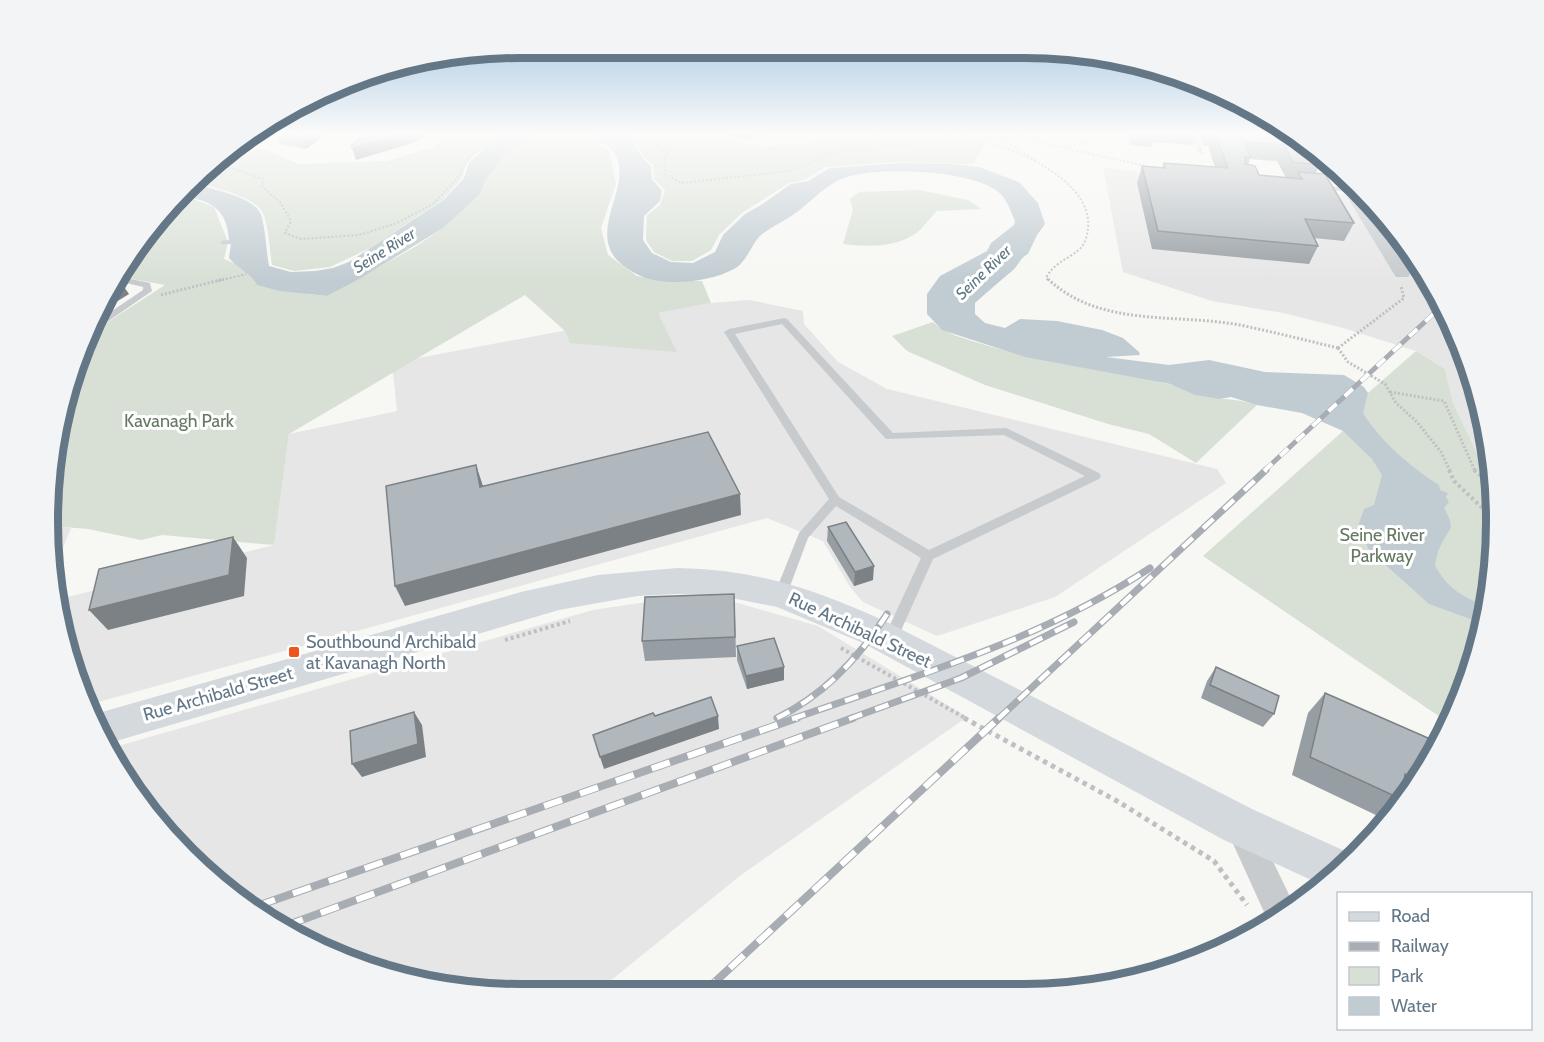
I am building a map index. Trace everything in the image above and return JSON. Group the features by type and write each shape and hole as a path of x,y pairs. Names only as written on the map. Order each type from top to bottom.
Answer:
{"main road":[{"name":"Rue Archibald Street","path":"107,727 470,621 603,587 675,580 747,586 781,593 818,606 890,640 1239,825 1331,866"}],"street":[{"path":"1365,210 1402,274"},
{"path":"1239,825 1278,907"}],"lane":[{"path":"1310,187 1348,192"},
{"path":"1384,245 1395,246"},
{"path":"104,320 148,291 147,285 126,280"},
{"path":"890,640 928,556 1095,476 1006,430 890,437 784,321 729,332 835,500 928,556"},
{"path":"781,593 803,536 835,500"}],"path":[{"path":"263,183 262,187 280,202 291,221 285,233 301,239 359,235 397,223 433,204 453,183"},
{"path":"1066,183 1078,193 1086,213 1087,237 1083,247 1054,265 1046,278 1060,291 1110,313 1238,325 1338,348 1348,362 1385,384 1396,403 1417,422 1441,452 1454,481 1486,511"},
{"path":"132,302 246,274"},
{"path":"1338,348 1404,298 1397,278 1402,274"},
{"path":"1390,392 1444,401 1474,470 1484,478"},
{"path":"500,641 580,618"},
{"path":"836,645 1012,745 1117,801 1214,861 1250,909"}],"shaded area":[{"path":"1106,183 1208,183 1349,194 1390,239 1408,264 1438,316 1470,401 1482,465 1453,403 1445,369 1416,351 1343,328 1283,313 1212,301 1123,272"},
{"path":"749,300 803,311 804,324 838,362 887,389 1217,469 1226,483 1055,597 937,636 863,602 850,587 823,541 767,518 96,703 74,641 65,598 274,545 289,434 397,411 392,363 711,303"},
{"path":"58,527 71,528 60,556"},
{"path":"674,598 727,600 818,626 967,717 741,875 606,984 521,984 461,980 401,968 316,936 264,906 216,869 173,826 154,803 117,746 593,610"}],"green space":[{"path":"458,183 444,199 370,248 330,267 294,271 272,265 263,214 256,205 242,197 204,184"},
{"name":"Kavanagh Park","path":"483,183 616,183 601,228 608,255 637,276 702,281 711,303 658,313 677,352 570,343 565,331 525,295 289,434 274,545 162,535 141,540 88,529 58,527 59,491 67,431 83,372 94,344 102,326 165,285 127,278 154,239 190,198 214,207 228,242 224,259 307,294 327,296 415,247 443,228 463,209"},
{"path":"658,183 791,183 742,213 719,235 711,250 692,261 672,261 654,252 646,240 647,215 660,205 665,190"},
{"path":"919,190 968,200 982,209 937,211 913,235 894,243 874,246 843,244 853,210 850,199 859,192"},
{"path":"933,322 954,335 1002,350 1168,384 1198,395 1257,405 1196,463 1149,434 1108,424 985,385 907,351 892,336"},
{"name":"Seine River Parkway","path":"1416,351 1445,369 1453,403 1482,465 1486,521 1482,581 1470,641 1441,718 1203,556 1343,431 1368,393"}],"water":[{"name":"Seine River","path":"460,183 484,183 480,194 443,228 327,296 280,291 257,285 229,258 231,244 221,244 221,241 229,240 228,230 221,214 210,204 191,198 203,186 233,195 257,208 264,227 269,266 291,272 333,268 349,262 445,199"},
{"path":"618,183 655,183 662,191 660,201 644,216 643,240 652,253 671,262 693,263 715,252 723,235 745,214 791,184 834,183 797,212 762,234 742,262 734,269 713,277 688,282 651,279 641,276 620,263 609,247 607,231"},
{"name":"Seine River","path":"979,183 1020,183 1038,203 1045,224 1028,254 975,303 975,314 985,323 1005,328 1020,319 1057,321 1102,330 1123,338 1140,355 1106,357 1169,365 1209,360 1265,372 1344,375 1364,387 1368,393 1363,413 1370,424 1397,453 1439,485 1440,490 1448,493 1446,497 1449,502 1444,508 1451,525 1439,549 1435,566 1457,592 1478,602 1475,621 1429,604 1370,551 1357,529 1364,509 1374,505 1382,475 1372,459 1343,431 1302,413 1257,405 1231,397 1219,399 1195,395 1170,384 1025,357 942,330 927,314 927,294 940,276 987,251 991,243 1014,225 1015,221 1003,197"}],"building":[{"path":"1146,183 1330,183 1354,223 1305,219 1318,246 1158,231"},
{"path":"708,432 740,494 395,586 386,486 476,465 480,487"},
{"path":"846,522 874,566 855,572 828,527"},
{"path":"233,537 229,575 89,610 99,569"},
{"path":"734,594 735,637 642,641 645,597"},
{"path":"774,638 784,667 746,676 737,646"},
{"path":"1216,667 1279,696 1274,714 1210,685"},
{"path":"1325,693 1428,738 1424,752 1409,776 1405,774 1403,784 1395,796 1310,757"},
{"path":"711,697 718,716 600,757 593,735 653,713 655,716"},
{"path":"414,712 418,744 352,764 350,731"}],"railway":[{"path":"1264,471 1436,312"},
{"path":"998,719 1266,470"},
{"path":"792,719 931,671 1021,636 1065,616 1150,568"},
{"path":"777,718 810,698 839,674 865,646 887,614"},
{"path":"849,719 961,678 1074,622"},
{"path":"262,904 797,718"},
{"path":"292,923 853,718"},
{"path":"713,984 999,718"}],"place":[{"name":"Southbound Archibald at Kavanagh North","path":"294,652"}]}
